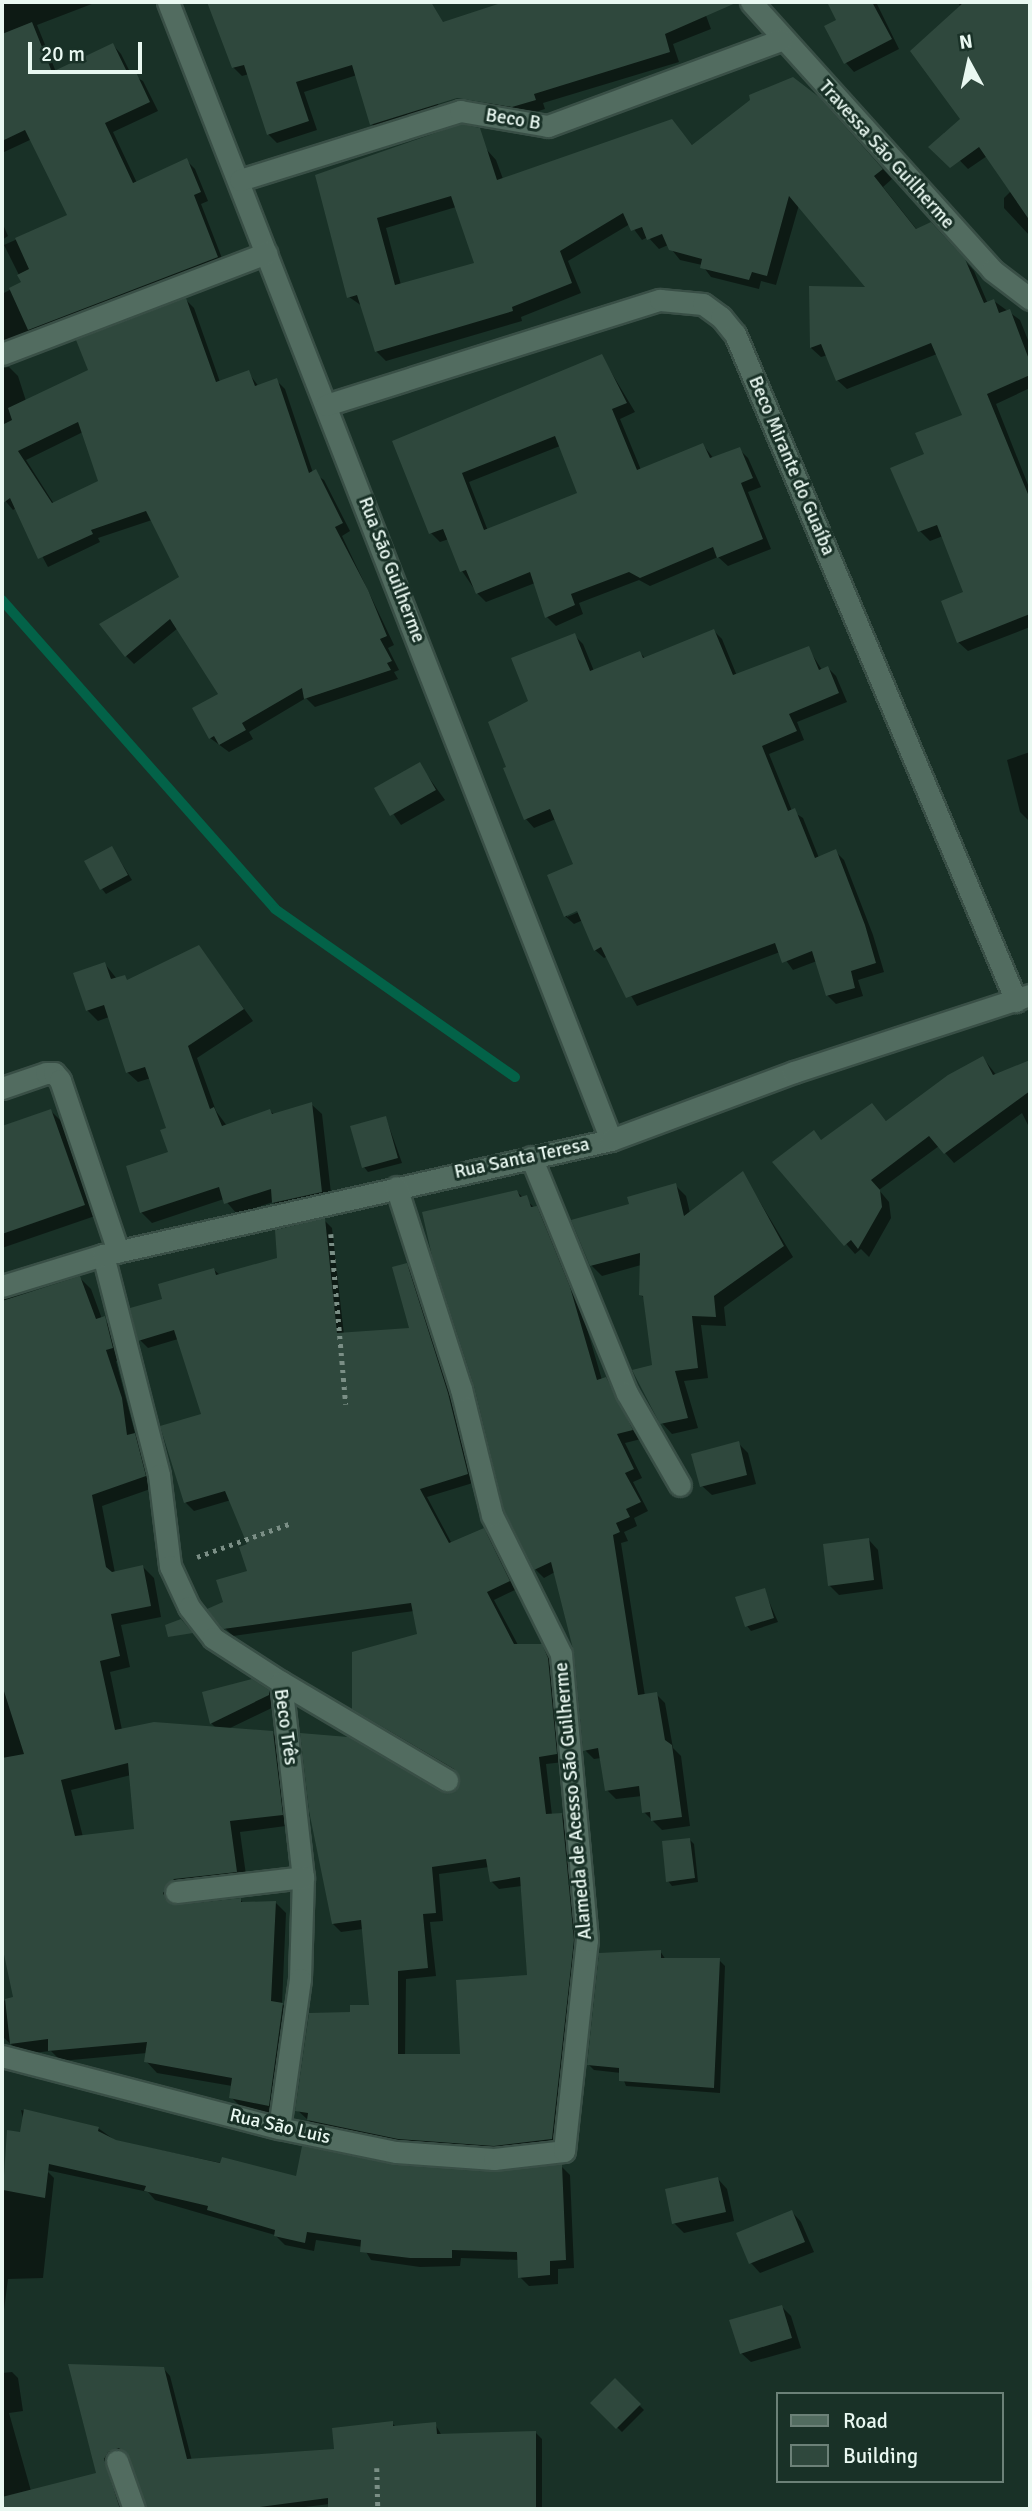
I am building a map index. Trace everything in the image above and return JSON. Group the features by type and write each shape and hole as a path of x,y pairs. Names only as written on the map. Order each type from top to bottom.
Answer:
{"street":[{"name":"Rua São Guilherme","path":"168,2 240,180 611,1140"},
{"name":"Travessa São Guilherme","path":"751,2 781,40 992,270 1030,299"},
{"name":"Beco B","path":"240,180 460,111 548,126 781,40"},
{"path":"2,354 266,253"},
{"name":"Beco Mirante do Guaíba","path":"327,405 660,300 703,304 721,317 735,334 1023,998"},
{"name":"Rua Santa Teresa","path":"2,1286 111,1253 611,1140 794,1072 1023,998"},
{"name":"Beco Três","path":"2,1088 46,1073 54,1073 60,1080 111,1253 159,1475 170,1566 189,1607 213,1638 281,1682 303,1877 300,1979 279,2128"},
{"path":"531,1157 627,1393 680,1485"},
{"name":"Alameda de Acesso São Guilherme","path":"396,1187 461,1389 492,1515 561,1654 587,1940 564,2151"},
{"path":"281,1682 447,1780"},
{"path":"176,1892 303,1877"},
{"name":"Rua São Luis","path":"2,2056 279,2128 435,2156 494,2159 564,2151"},
{"path":"117,2461 134,2509"}],"path":[{"path":"328,1202 346,1404"},
{"path":"170,1566 289,1524"},
{"path":"377,2468 378,2509"}],"building":[{"path":"207,2 431,2 443,22 504,2 738,2 665,34 670,52 534,94 536,100 512,107 457,98 370,125 352,65 296,82 309,121 267,135 244,65 232,68"},
{"path":"827,2 872,2 892,39 844,64 824,26 836,20"},
{"path":"964,2 1030,2 1030,221 979,147 950,168 928,147 960,119 910,51"},
{"path":"32,22 52,72 113,43 128,74 135,70 150,102 105,123 133,183 187,158 201,192 194,195 218,257 28,330 9,288 21,282 17,275 29,269 15,238 67,215 25,130 2,141 2,34"},
{"path":"793,77 819,97 883,169 874,176 916,229 931,222 965,259 984,303 994,299 999,313 1010,309 1030,362 1030,375 987,394 1030,499 1030,614 957,643 941,601 963,592 937,525 918,532 890,468 924,454 915,433 962,415 931,343 836,381 821,344 810,348 809,286 865,287 789,196 767,276 752,272 749,280 700,268 702,259 669,250 662,234 647,240 642,227 631,231 623,213 560,251 572,283 512,307 513,311 375,352 357,295 347,298 315,175 461,124 480,128 497,180 672,119 692,145 750,100 749,95","holes":["451,196 474,263 395,285 377,218"]},
{"path":"186,298 216,382 249,370 255,386 277,378 309,473 316,469 343,523 335,527 368,590 387,636 380,639 392,661 387,663 391,670 304,699 302,688 242,723 246,730 219,745 214,736 209,739 192,708 218,694 170,619 125,657 99,624 179,577 146,511 91,530 93,534 38,559 10,498 2,504 2,425 12,420 8,408 88,370 76,340","holes":["78,422 98,481 52,503 18,451"]},
{"path":"602,354 627,403 612,409 637,470 703,443 710,458 740,447 753,478 741,483 763,539 717,558 713,547 640,578 629,572 571,594 575,605 545,618 530,572 476,594 466,570 460,572 443,529 429,534 392,441","holes":["555,436 577,493 484,530 462,473"]},
{"path":"714,629 733,675 809,646 819,670 828,666 839,693 789,714 797,731 762,746 788,811 795,808 815,858 836,849 865,925 876,963 851,971 855,988 826,996 812,951 782,963 775,943 626,998 601,947 594,951 577,911 564,917 547,875 573,864 550,809 524,820 503,768 506,767 488,722 528,701 511,658 575,633 590,671 640,651 643,658"},
{"path":"420,762 436,790 390,816 374,788"},
{"path":"112,846 128,875 100,890 84,861"},
{"path":"199,945 244,1009 188,1046 210,1109 214,1107 222,1126 270,1109 272,1114 312,1102 322,1192 272,1203 271,1189 224,1204 219,1187 140,1213 126,1166 168,1152 160,1130 166,1128 145,1067 126,1073 104,1005 86,1011 73,973 105,962 111,979 125,975 127,980"},
{"path":"983,1056 993,1075 1030,1060 1030,1091 944,1154 929,1136 871,1180 880,1190 882,1207 858,1249 851,1240 844,1246 772,1162 814,1130 821,1140 872,1103 886,1121 948,1075"},
{"path":"51,1109 85,1205 2,1234 2,1126"},
{"path":"386,1116 398,1158 362,1168 350,1126"},
{"path":"743,1171 784,1246 714,1296 716,1317 692,1316 698,1368 675,1371 688,1418 660,1424 632,1370 652,1365 643,1296 639,1295 640,1253 590,1266 571,1220 629,1204 627,1197 676,1183 684,1216"},
{"path":"517,1190 520,1197 527,1195 531,1207 537,1206 570,1287 597,1380 606,1377 633,1430 617,1434 634,1469 625,1473 641,1502 626,1509 630,1517 616,1523 620,1532 613,1535 638,1695 657,1692 665,1740 672,1745 682,1817 651,1821 650,1812 642,1813 639,1786 605,1791 598,1748 583,1751 574,1653 551,1562 534,1570 504,1510 474,1386 432,1256 422,1212"},
{"path":"325,1218 337,1333 409,1328 392,1267 407,1263 448,1393 468,1474 420,1489 449,1543 484,1528 510,1581 487,1592 514,1644 542,1644 548,1658 557,1754 539,1757 546,1814 562,1813 574,1940 552,2139 494,2146 398,2139 307,2120 308,2113 295,2111 309,2013 350,2012 350,2005 369,2005 361,1920 332,1924 309,1811 300,1733 348,1737 441,1792 454,1791 460,1779 454,1769 352,1709 352,1652 417,1634 411,1603 223,1629 207,1609 223,1602 216,1580 247,1571 239,1547 247,1544 225,1491 184,1503 160,1426 201,1414 174,1330 138,1341 130,1308 162,1299 158,1284 214,1268 216,1275 277,1258 275,1230","holes":["486,1859 490,1882 520,1877 527,1975 456,1980 460,2054 398,2054 398,1971 428,1968 423,1914 436,1913 432,1867"]},
{"path":"80,1276 96,1319 105,1316 113,1348 106,1350 122,1398 127,1435 135,1433 146,1476 92,1495 106,1567 112,1572 143,1565 151,1606 111,1614 120,1656 100,1661 115,1730 154,1722 273,1731 283,1815 230,1821 237,1872 174,1879 163,1893 166,1900 177,1905 241,1898 241,1902 276,1901 271,2001 283,2003 269,2106 229,2098 232,2078 144,2062 147,2042 48,2051 48,2039 10,2044 5,1999 13,1997 2,1945 2,1758 24,1754 2,1685 2,1301","holes":["128,1763 134,1829 75,1836 61,1780"]},
{"path":"739,1441 747,1475 700,1487 691,1454"},
{"path":"869,1538 874,1580 828,1586 823,1544"},
{"path":"765,1588 774,1618 745,1627 735,1597"},
{"path":"181,1619 193,1633 168,1637 165,1625"},
{"path":"252,1679 269,1690 269,1695 210,1724 202,1692"},
{"path":"690,1838 695,1878 666,1882 662,1841"},
{"path":"661,1950 661,1958 720,1958 714,2088 619,2081 619,2068 587,2065 599,1953"},
{"path":"24,2109 99,2127 98,2131 116,2140 220,2163 222,2157 296,2176 302,2146 395,2165 493,2172 562,2164 566,2260 550,2261 550,2275 518,2278 517,2252 452,2250 452,2258 410,2258 360,2252 361,2240 307,2232 305,2243 274,2236 275,2230 207,2210 208,2206 144,2191 146,2186 49,2164 45,2198 3,2190 7,2130 20,2132"},
{"path":"718,2177 726,2212 672,2224 665,2189"},
{"path":"792,2210 805,2242 749,2264 736,2233"},
{"path":"782,2305 792,2338 740,2354 729,2320"},
{"path":"68,2364 164,2367 187,2459 334,2449 332,2428 393,2421 393,2426 436,2422 437,2434 536,2431 536,2509 328,2509 328,2498 245,2509 147,2509 129,2457 119,2448 108,2452 104,2459 120,2509 2,2509 2,2497 96,2473"},
{"path":"615,2378 641,2404 616,2429 590,2403"}],"waterway":[{"path":"2,600 275,909 515,1077"}]}
